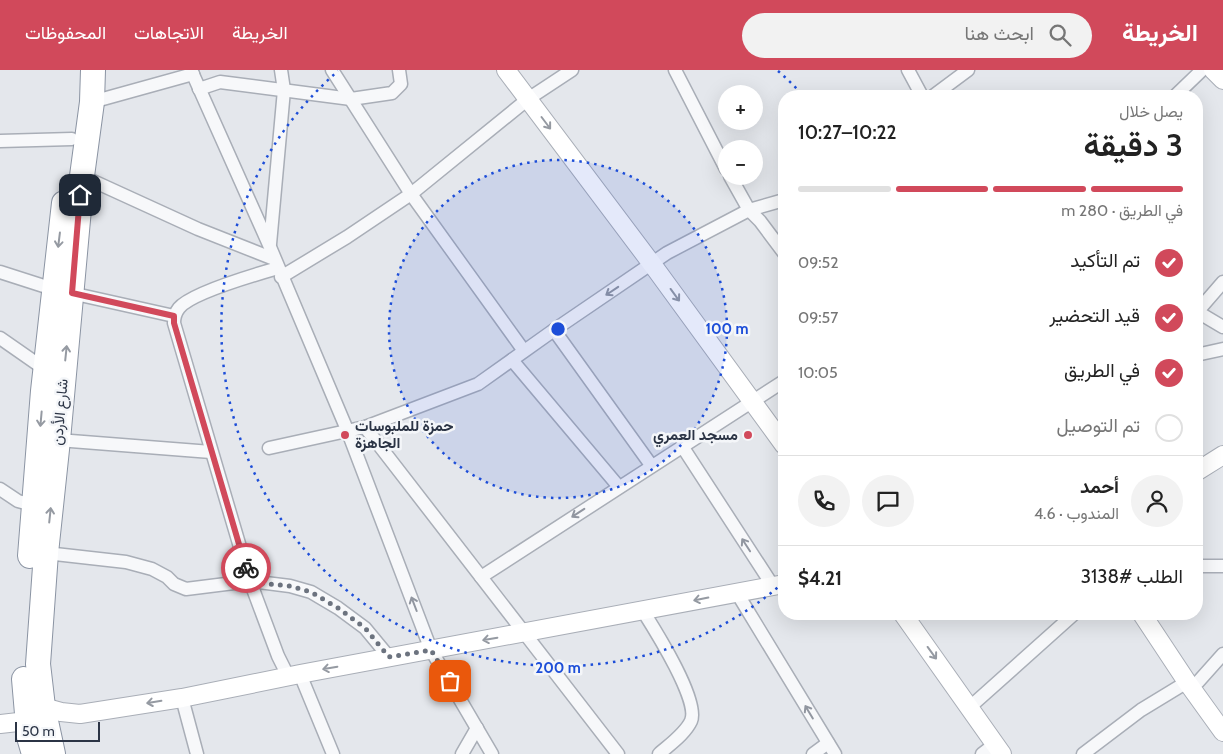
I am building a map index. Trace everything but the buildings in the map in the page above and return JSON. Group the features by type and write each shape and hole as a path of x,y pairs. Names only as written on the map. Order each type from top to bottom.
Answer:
{"highway":[{"name":"شارع الأردن","path":"62,291 72,139 79,70"},
{"name":"شارع الأردن","path":"53,754 35,714 23,664 33,505 62,291 82,176 92,102 93,70"},
{"name":"شارع الأردن","path":"34,754 46,553 58,440 50,385"}],"street":[{"path":"276,263 284,90 281,70"},
{"path":"332,70 411,194 524,351"},
{"path":"199,89 220,82 352,99 392,93 400,84 399,70"},
{"path":"506,70 652,264 778,438"},
{"path":"333,754 294,675 278,656 250,582 174,323 174,316 183,304 195,297 250,276 276,263 347,237 411,194 528,99 572,70"},
{"path":"675,70 718,153"},
{"path":"908,70 919,90"},
{"path":"941,90 968,70"},
{"path":"1181,90 1202,70"},
{"path":"1213,70 1223,80"},
{"path":"92,102 192,72 348,432 431,650 492,754"},
{"path":"0,141 72,139"},
{"path":"82,176 276,263"},
{"path":"735,185 749,210 778,245"},
{"path":"269,448 366,427 478,384 667,253 749,210 778,202"},
{"path":"0,272 62,291 174,316"},
{"path":"1203,305 1223,282"},
{"path":"1203,315 1223,327"},
{"path":"554,330 651,465"},
{"path":"0,338 50,385"},
{"path":"1203,353 1223,349"},
{"path":"512,360 619,486"},
{"path":"481,577 651,465 778,385"},
{"path":"366,427 618,754"},
{"path":"58,440 211,452"},
{"path":"0,724 35,714 61,712 80,714 182,698 294,675 778,585 682,446"},
{"path":"1203,468 1222,459"},
{"path":"0,489 18,501 33,505"},
{"path":"46,553 126,562 152,569 167,577 174,584 186,589 250,582 290,586 311,592 338,608 365,628 389,657"},
{"path":"1203,566 1223,566"},
{"path":"737,593 831,749 813,754"},
{"path":"643,611 679,673 693,714 685,730 659,754"},
{"path":"907,620 970,707 993,751"},
{"path":"970,707 1067,620"},
{"path":"1146,620 1193,682 1223,715"},
{"path":"1155,620 1223,732"},
{"path":"1083,754 1142,710 1193,682 1223,654"},
{"path":"182,698 197,754"},
{"path":"462,754 477,728"}],"way so far":[{"path":"246,568 250,582 290,586 311,592 338,608 365,628 389,657 431,650 450,681"}],"place":[{"name":"حمزة للملبوسات الجاهزة","path":"345,435"},
{"name":"مسجد العمري","path":"748,435"}],"route":[{"path":"80,195 72,293 174,316 174,323 246,568"}]}
